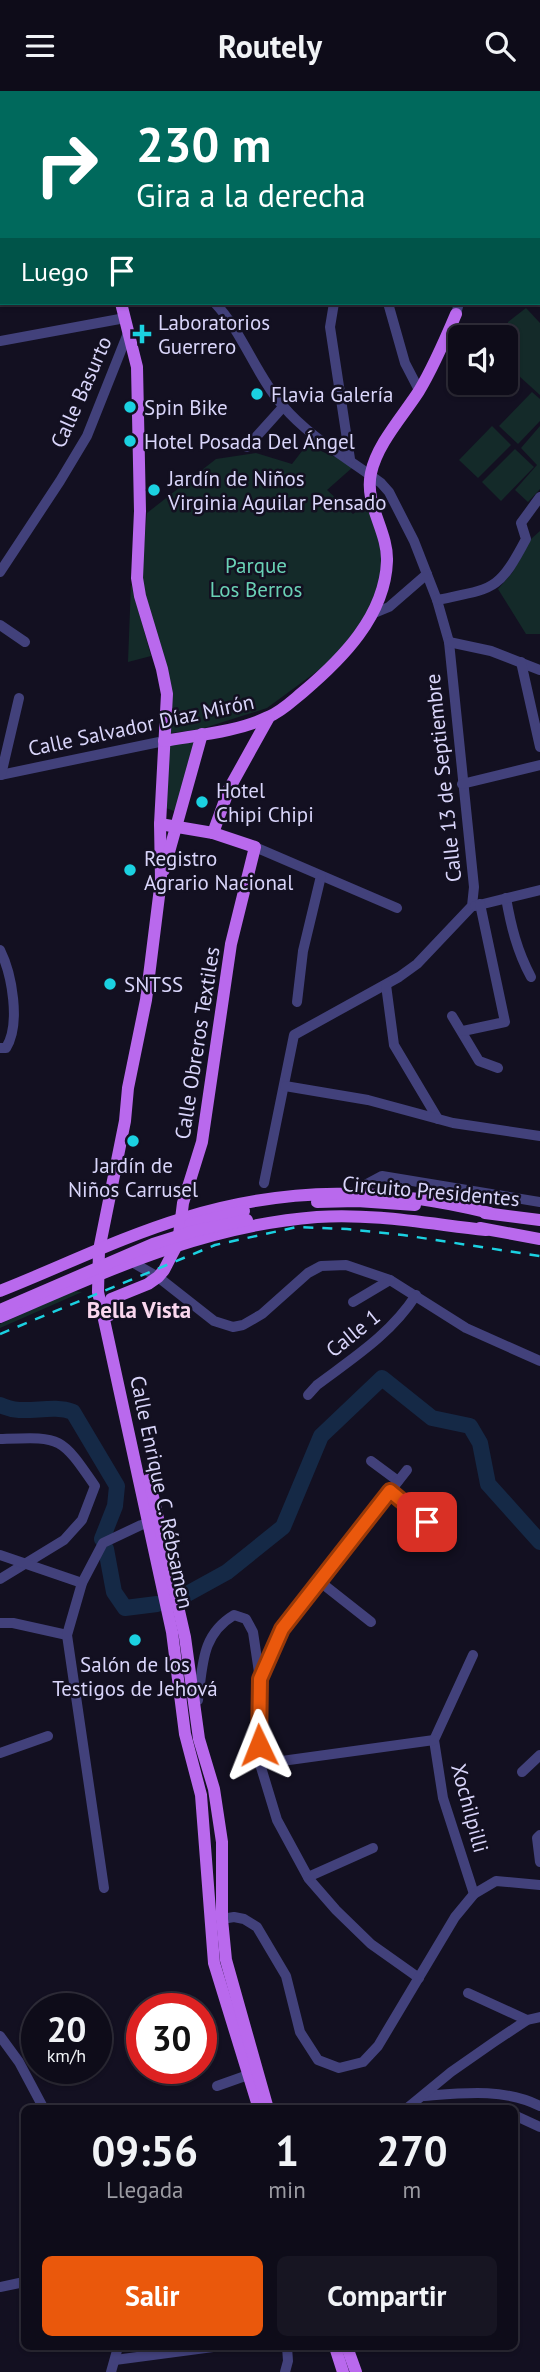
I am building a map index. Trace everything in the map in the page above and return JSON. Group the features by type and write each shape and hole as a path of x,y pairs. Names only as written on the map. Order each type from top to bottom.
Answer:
{"main road":[{"name":"Calle Enrique C. Rébsamen","path":"122,305 136,367 140,512 137,578 167,694 160,824 160,880 146,1000 99,1250 99,1298 185,1637 196,1700 199,1739 214,1789 222,1842 222,1920 226,1960 267,2105"},
{"path":"370,475 380,451 434,365 457,308"},
{"name":"Calle Salvador Díaz Mirón","path":"164,741 269,717 284,708 320,677 352,644 372,614 381,594 387,559 386,543 369,489 370,475"},
{"path":"213,833 229,789 269,717"},
{"name":"Calle Enrique C. Rébsamen","path":"160,880 178,827 202,734"},
{"path":"160,824 213,833 255,848"},
{"name":"Calle Obreros Textiles","path":"178,1243 183,1202 202,1142 231,944 255,848"},
{"path":"0,1291 181,1219 208,1211 282,1198 363,1192 446,1202 491,1213"},
{"name":"Circuito Presidentes","path":"0,1301 150,1237 193,1223 320,1202 357,1202 491,1213 540,1220"},
{"name":"Circuito Presidentes","path":"0,1310 153,1244 246,1215 357,1210 445,1219 486,1230 540,1238"},
{"path":"208,1211 201,1216 198,1225 202,1231 213,1234"},
{"path":"0,1317 178,1243 287,1220 320,1217 398,1219 486,1230"},
{"path":"158,1277 178,1243"},
{"path":"99,1250 109,1263 119,1267"},
{"name":"Calle Enrique C. Rébsamen","path":"158,1277 148,1284 111,1299 108,1307 154,1522 186,1734 201,1795 214,1963 258,2105"},
{"path":"14,1286 9,1292 10,1300 15,1306 22,1308"},
{"path":"336,2350 343,2372"},
{"path":"348,2350 356,2372"}],"street":[{"name":"Calle 13 de Septiembre","path":"217,305 283,407 304,427 350,459 389,492 428,574 437,600 449,642 476,905 505,1022 463,1031"},
{"path":"334,305 330,327 350,459"},
{"path":"389,305 405,363 419,390"},
{"path":"0,341 125,318"},
{"name":"Calle Basurto","path":"0,572 87,436 128,333"},
{"path":"247,447 283,407"},
{"path":"437,600 481,591 503,577 526,539 522,523 540,497"},
{"name":"Calle Salvador Díaz Mirón","path":"372,614 389,607 428,574"},
{"path":"0,625 25,642"},
{"path":"449,642 491,651 540,670"},
{"path":"521,662 540,747"},
{"path":"0,775 19,698"},
{"name":"Calle Salvador Díaz Mirón","path":"0,775 164,741"},
{"path":"463,784 540,765"},
{"path":"255,848 397,908"},
{"path":"297,1002 303,951 321,876"},
{"path":"476,905 540,890"},
{"path":"506,898 513,934 531,977"},
{"name":"Calle 13 de Septiembre","path":"285,1086 294,1035 386,985 417,964 476,905"},
{"path":"0,950 12,986 12,1038 3,1048"},
{"path":"386,985 394,1045 438,1119"},
{"path":"452,1016 479,1061 498,1068"},
{"path":"264,1183 285,1086 368,1100 453,1123 540,1136"},
{"path":"363,1192 367,1184 382,1177 540,1202"},
{"path":"132,1262 158,1277 214,1321 233,1327 243,1325 262,1314 308,1273 321,1266 346,1265 390,1280 466,1328 540,1361"},
{"path":"353,1301 390,1280"},
{"name":"Calle 1","path":"308,1395 317,1385 385,1334 405,1313 416,1295"},
{"path":"520,1352 540,1348"},
{"path":"0,1439 46,1437 64,1445 95,1486 82,1520 64,1540 0,1579"},
{"path":"371,1461 398,1482"},
{"path":"260,1679 282,1629 407,1470"},
{"path":"390,1491 446,1537"},
{"path":"104,1888 67,1635 82,1583 103,1543 154,1522"},
{"path":"0,1555 82,1583"},
{"path":"319,1581 371,1622"},
{"path":"196,1700 207,1641 220,1623 234,1615 246,1619 253,1632 260,1679 260,1764 277,1820 308,1877 336,1910 370,1944 419,1978"},
{"path":"0,1623 13,1623 67,1635"},
{"name":"Xochilpilli","path":"473,1655 434,1740 443,1798 474,1893"},
{"path":"0,1753 48,1736"},
{"path":"260,1764 434,1740"},
{"path":"523,1772 540,1755"},
{"path":"538,1836 540,1862"},
{"path":"308,1877 373,1848"},
{"path":"222,1920 234,1917 244,1919 257,1927 286,1976 300,2032 318,2060 339,2068 363,2061 379,2046 455,1917 474,1893 496,1881 540,1885"},
{"path":"468,1993 527,2020"},
{"path":"412,2105 451,2072 527,2020 540,2017"},
{"path":"0,2036 19,2062 42,2105"},
{"path":"451,2072 454,2095"},
{"path":"217,2086 248,2075"},
{"path":"424,2096 497,2094 517,2097 540,2106"},
{"path":"518,2117 540,2127"},
{"path":"0,2287 21,2283"},
{"path":"111,2372 117,2350"},
{"path":"115,2360 190,2350"},
{"path":"285,2372 287,2350"}],"green space":[{"path":"526,308 540,323 540,395 518,375 518,325 508,325 508,322"},
{"path":"532,392 540,399 540,421 518,444 499,426"},
{"path":"492,426 511,445 478,478 459,460"},
{"path":"540,426 540,489 528,502 515,490 537,465 521,448"},
{"name":"Parque Los Berros","path":"309,442 353,467 327,490 353,514 369,502 385,539 383,589 350,647 267,708 201,729 171,733 168,679 141,579 147,513 216,459 256,453 292,464"},
{"path":"515,449 534,467 501,501 482,482"},
{"path":"540,531 540,634 526,634 498,589 512,573 531,539"},
{"path":"131,584 151,656 128,662"},
{"path":"196,738 178,806 174,811 166,808 169,745"},
{"path":"73,1291 82,1292 0,1328 0,1324"}],"waterway":[{"path":"178,1599 227,1572 283,1527 321,1436 382,1378 432,1418 470,1426 480,1443 488,1484 540,1542"},
{"path":"0,1405 18,1410 55,1409 73,1412 117,1486 115,1506 102,1539"},
{"path":"106,1549 114,1592 125,1608 157,1604"}],"railway":[{"path":"0,1334 215,1245 297,1227 403,1235 540,1256"}],"place":[{"name":"Laboratorios Guerrero","path":"142,334"},
{"name":"Flavia Galería","path":"257,394"},
{"name":"Spin Bike","path":"130,407"},
{"name":"Hotel Posada Del Ángel","path":"130,441"},
{"name":"Jardín de Niños Virginia Aguilar Pensado","path":"154,490"},
{"name":"Hotel Chipi Chipi","path":"202,802"},
{"name":"Registro Agrario Nacional","path":"130,870"},
{"name":"SNTSS","path":"110,984"},
{"name":"Jardín de Niños Carrusel","path":"133,1141"},
{"name":"Salón de los Testigos de Jehová","path":"135,1640"}],"district":[{"name":"Bella Vista","path":"139,1309"}],"route":[{"path":"259,1745 260,1679 282,1629 390,1491 427,1522"}]}
